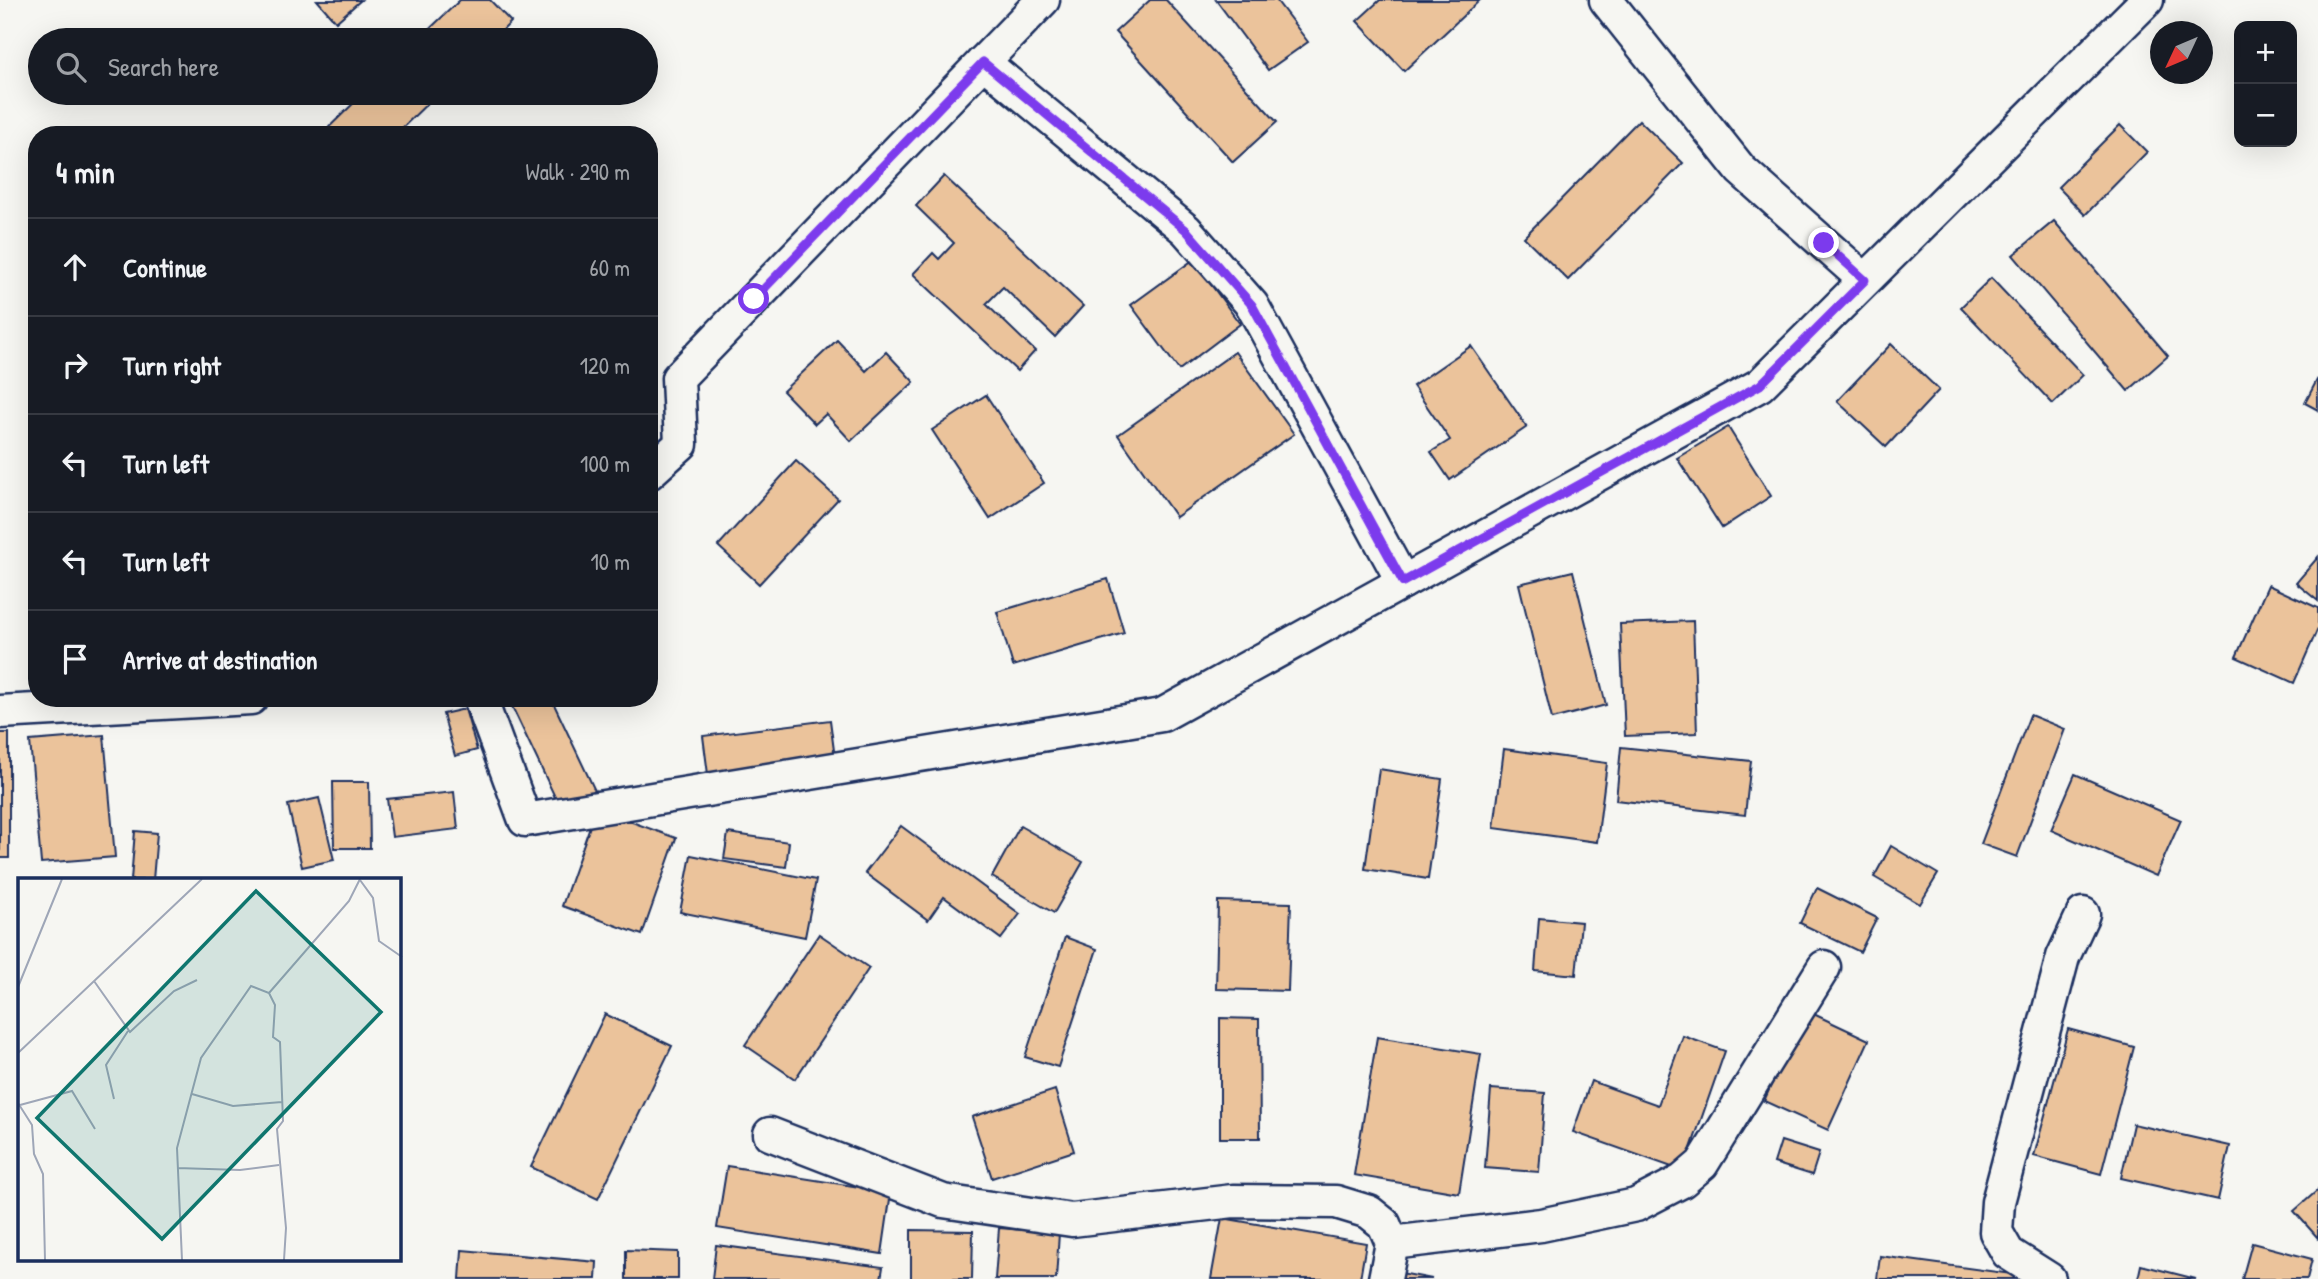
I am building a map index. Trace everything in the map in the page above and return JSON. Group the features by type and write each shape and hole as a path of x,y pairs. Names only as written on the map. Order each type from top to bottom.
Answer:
{"street":[{"path":"658,465 681,444 678,378 1043,0"},
{"path":"1606,0 1741,170 1865,280"},
{"path":"483,707 525,820 1162,715 1760,385 2147,0"},
{"path":"983,62 1186,230 1252,305 1403,582"},
{"path":"0,712 90,707"},
{"path":"2049,1279 2008,1254 1996,1232 1998,1202 2063,957 2083,914"},
{"path":"1392,1243 1541,1225 1636,1205 1682,1181 1702,1164 1825,967"},
{"path":"770,1134 943,1201 1072,1220 1233,1201 1336,1202 1369,1212 1384,1224 1392,1243 1385,1279"}],"building":[{"path":"317,0 361,0 336,22"},
{"path":"460,0 490,0 511,22 505,28 431,28"},
{"path":"1150,0 1166,0 1277,122 1233,162 1115,32"},
{"path":"1216,0 1276,0 1308,42 1268,70"},
{"path":"1380,0 1480,0 1404,71 1357,21"},
{"path":"352,105 426,105 404,126 330,126"},
{"path":"1639,120 1683,163 1568,280 1524,237"},
{"path":"2120,125 2147,152 2085,215 2058,187"},
{"path":"944,176 1083,306 1055,337 1003,287 986,304 1035,351 1017,371 913,274 933,253 939,259 954,243 916,206"},
{"path":"2054,221 2168,356 2128,391 2013,255"},
{"path":"1193,260 1240,324 1179,370 1131,305"},
{"path":"1991,278 2083,375 2053,404 1961,307"},
{"path":"837,340 866,371 886,352 914,382 851,441 826,414 815,424 783,391"},
{"path":"1891,344 1939,390 1886,447 1837,401"},
{"path":"1471,346 1527,427 1450,480 1431,452 1450,440 1413,386"},
{"path":"1235,352 1294,434 1176,517 1118,435"},
{"path":"2318,381 2318,410 2305,403"},
{"path":"986,395 1044,483 990,519 932,430"},
{"path":"1728,427 1771,496 1722,528 1677,458"},
{"path":"796,461 838,499 759,584 718,546"},
{"path":"2318,557 2318,601 2296,583"},
{"path":"1573,571 1606,705 1552,719 1519,584"},
{"path":"1108,579 1124,633 1013,666 997,612"},
{"path":"2268,585 2318,608 2318,628 2294,683 2236,657"},
{"path":"1693,621 1697,733 1625,736 1620,624"},
{"path":"512,707 555,707 598,797 563,814"},
{"path":"465,709 477,750 455,756 443,714"},
{"path":"2030,715 2065,729 2017,857 1981,844"},
{"path":"830,720 836,766 709,782 703,736"},
{"path":"0,733 9,733 9,858 0,858"},
{"path":"104,735 115,857 41,863 30,741"},
{"path":"1621,747 1751,761 1745,815 1616,800"},
{"path":"1504,749 1607,763 1597,842 1494,828"},
{"path":"1379,769 1442,779 1428,879 1365,869"},
{"path":"2075,774 2181,820 2156,876 2051,830"},
{"path":"333,782 369,782 370,848 334,848"},
{"path":"454,792 458,829 392,837 387,799"},
{"path":"319,798 334,860 302,867 288,805"},
{"path":"596,809 676,838 642,935 562,906"},
{"path":"901,826 1020,914 1001,939 944,897 928,920 865,873"},
{"path":"1020,826 1083,862 1054,913 992,877"},
{"path":"135,831 157,833 153,878 131,878"},
{"path":"728,833 789,842 786,867 724,859"},
{"path":"1891,846 1938,874 1920,904 1874,877"},
{"path":"691,855 816,880 805,937 680,912"},
{"path":"1817,888 1877,918 1860,952 1800,923"},
{"path":"1218,901 1291,903 1288,991 1216,989"},
{"path":"1539,918 1581,922 1576,975 1535,971"},
{"path":"819,934 869,968 795,1079 745,1045"},
{"path":"1065,937 1097,949 1058,1067 1025,1057"},
{"path":"1805,1010 1869,1040 1828,1130 1764,1101"},
{"path":"605,1014 672,1046 598,1199 531,1167"},
{"path":"1220,1018 1259,1019 1260,1138 1220,1138"},
{"path":"2068,1029 2134,1047 2101,1174 2034,1156"},
{"path":"1683,1036 1725,1051 1683,1171 1573,1132 1591,1081 1658,1105"},
{"path":"1377,1037 1481,1054 1459,1193 1354,1175"},
{"path":"1491,1089 1545,1093 1539,1172 1485,1168"},
{"path":"1055,1090 1074,1151 992,1178 972,1117"},
{"path":"2133,1124 2230,1146 2218,1200 2121,1178"},
{"path":"1781,1141 1819,1153 1812,1175 1774,1163"},
{"path":"727,1166 891,1192 882,1254 717,1228"},
{"path":"2318,1190 2318,1238 2294,1211"},
{"path":"1222,1218 1366,1243 1360,1279 1211,1279"},
{"path":"999,1228 1059,1233 1056,1279 995,1279"},
{"path":"911,1230 973,1231 972,1279 911,1279"},
{"path":"2252,1243 2312,1259 2307,1279 2242,1279"},
{"path":"716,1245 883,1267 881,1279 712,1279"},
{"path":"462,1250 597,1262 596,1279 460,1279"},
{"path":"626,1250 678,1252 678,1279 626,1279"},
{"path":"1880,1256 2019,1275 2018,1279 1877,1279"},
{"path":"2141,1265 2196,1279 2138,1279"},
{"path":"1401,1273 1432,1279 1399,1279"}],"route":[{"path":"754,299 983,62 1186,230 1252,305 1403,582 1760,385 1865,280 1824,243"}]}
